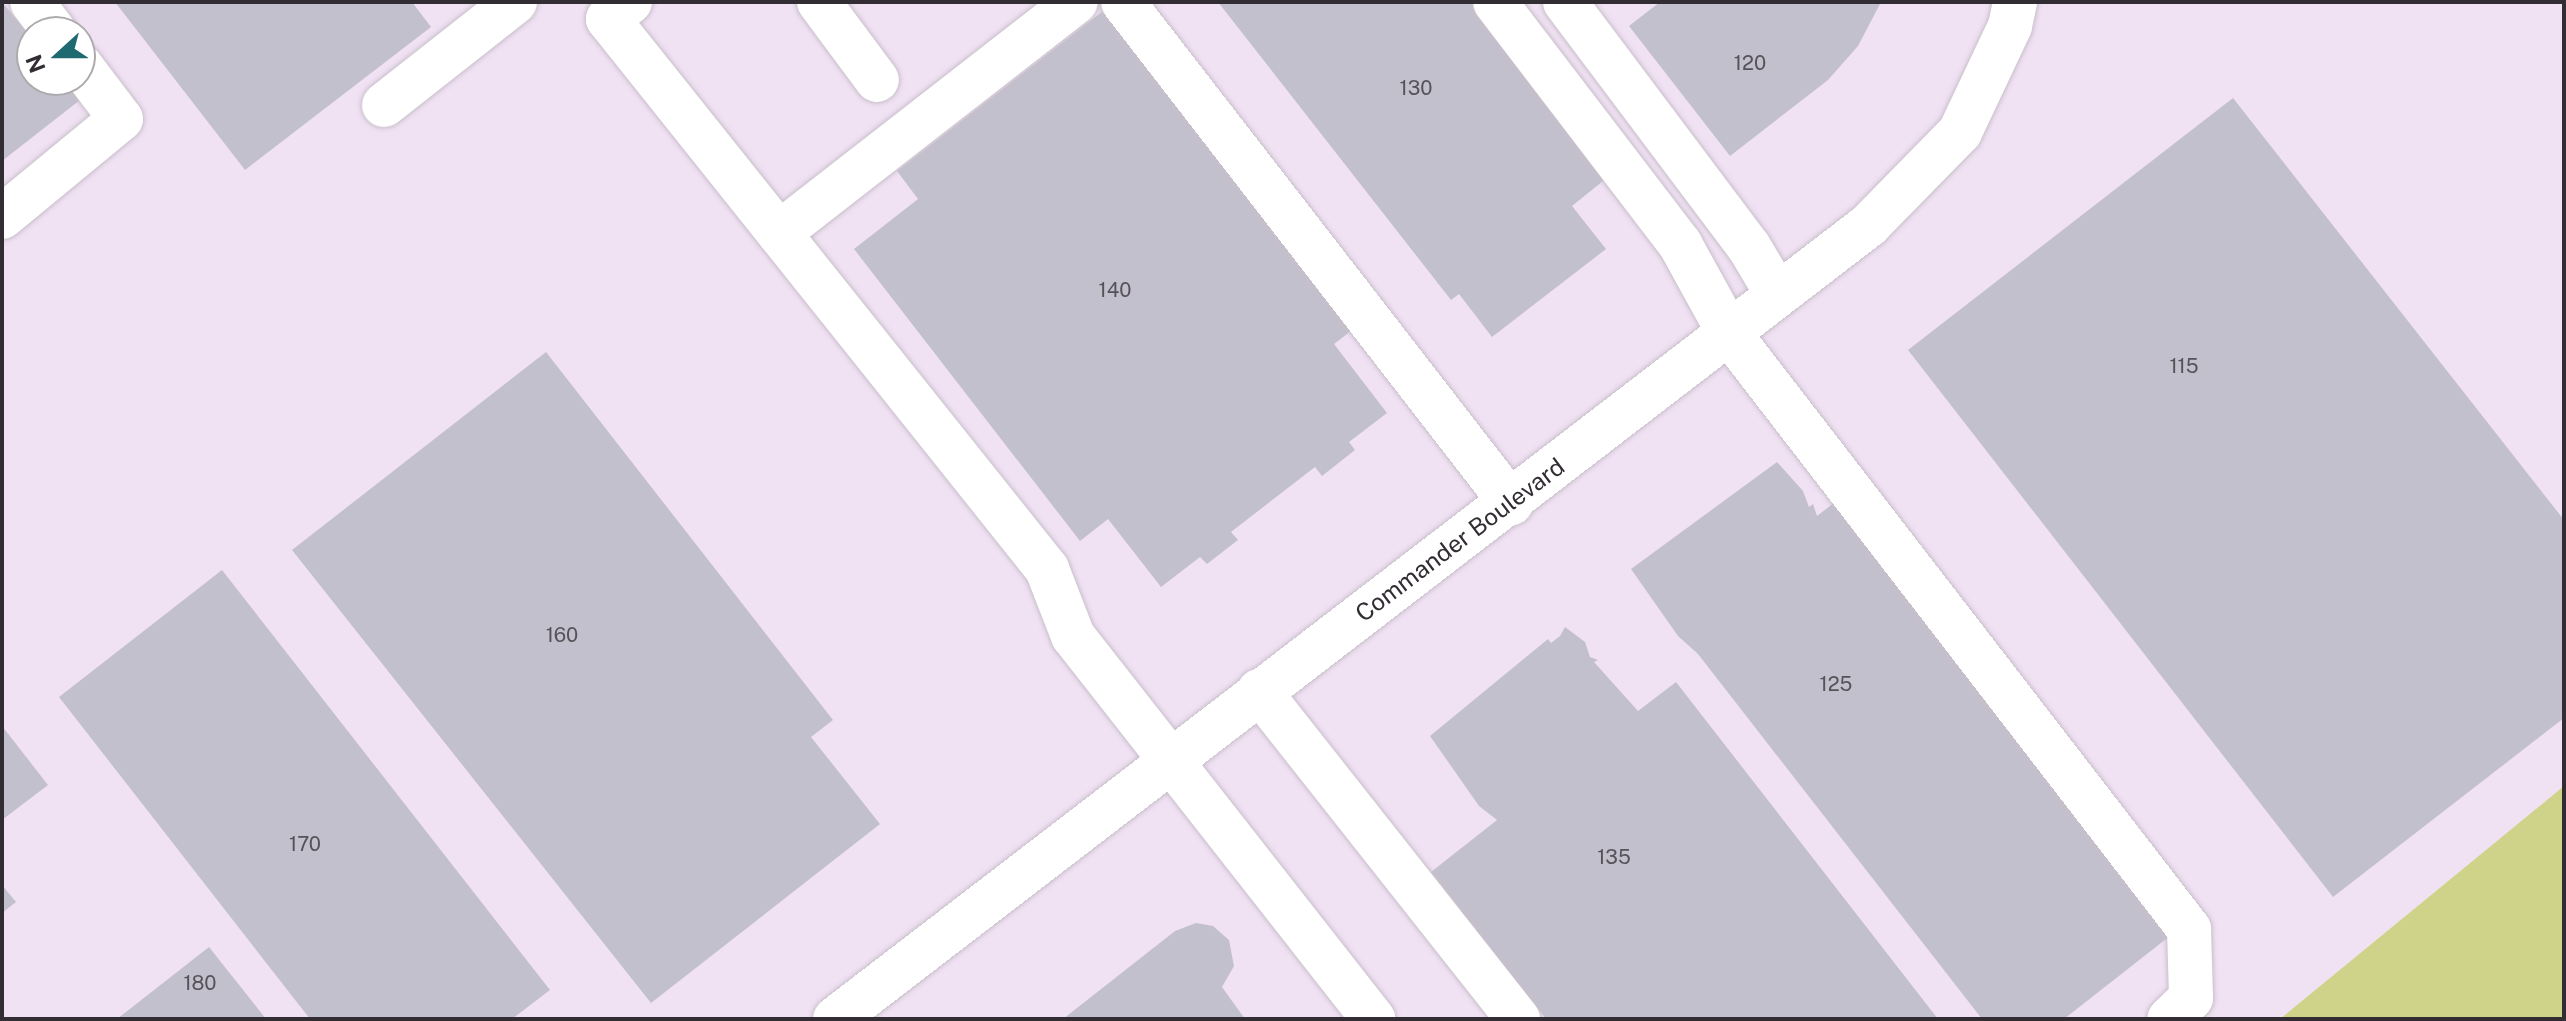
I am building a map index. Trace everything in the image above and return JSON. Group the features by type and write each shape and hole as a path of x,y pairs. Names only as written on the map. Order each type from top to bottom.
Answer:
{"street":[{"path":"384,105 515,2"},
{"path":"630,2 608,19 1047,569 1073,636 1174,759 1373,1019"},
{"path":"819,2 877,80"},
{"path":"1123,2 1511,503"},
{"path":"1495,2 1680,244 1729,333 2189,929 2191,998 2169,1019"},
{"path":"1565,2 1749,247 1777,294"},
{"name":"Commander Boulevard","path":"838,1018 1259,691 1511,503 1869,225 1960,132 2010,26 2015,2"},
{"path":"779,233 1059,7"},
{"path":"2,217 121,119 96,86"},
{"path":"1259,691 1518,1019"}],"shaded area":[{"path":"2,2 2564,2 2564,786 2280,1019 2,1019"}],"green space":[{"path":"2564,786 2564,1019 2280,1019"}],"building":[{"path":"2,2 16,19 16,96 77,96 80,100 2,161"},
{"path":"115,2 412,2 431,27 245,170"},
{"path":"1218,2 1480,2 1613,173 1572,206 1606,249 1492,337 1459,294 1451,300"},
{"path":"1660,2 1881,2 1858,46 1828,80 1730,156 1629,26"},
{"path":"1112,4 1360,324 1334,344 1387,413 1349,442 1355,450 1322,476 1315,467 1231,532 1238,540 1207,564 1200,557 1161,587 1108,519 1080,541 854,249 918,199 897,171"},
{"path":"2233,98 2564,520 2564,718 2333,897 1908,350"},
{"path":"546,352 833,720 811,737 880,824 651,1003 292,550"},
{"path":"1777,462 1803,491 1809,507 1813,504 1817,516 1839,499 2175,932 2064,1019 1982,1019 1698,654 1678,636 1631,569"},
{"path":"222,570 550,990 512,1019 310,1019 59,697"},
{"path":"1565,627 1585,642 1590,657 1598,660 1594,662 1638,711 1676,682 1938,1019 1546,1019 1431,872 1497,820 1479,806 1430,736 1548,639 1551,643 1560,636"},
{"path":"2,726 48,785 2,820"},
{"path":"2,885 16,902 2,913"},
{"path":"1196,923 1213,926 1229,940 1234,966 1222,987 1245,1019 1063,1019 1175,931"},
{"path":"209,947 266,1019 117,1019"}]}
